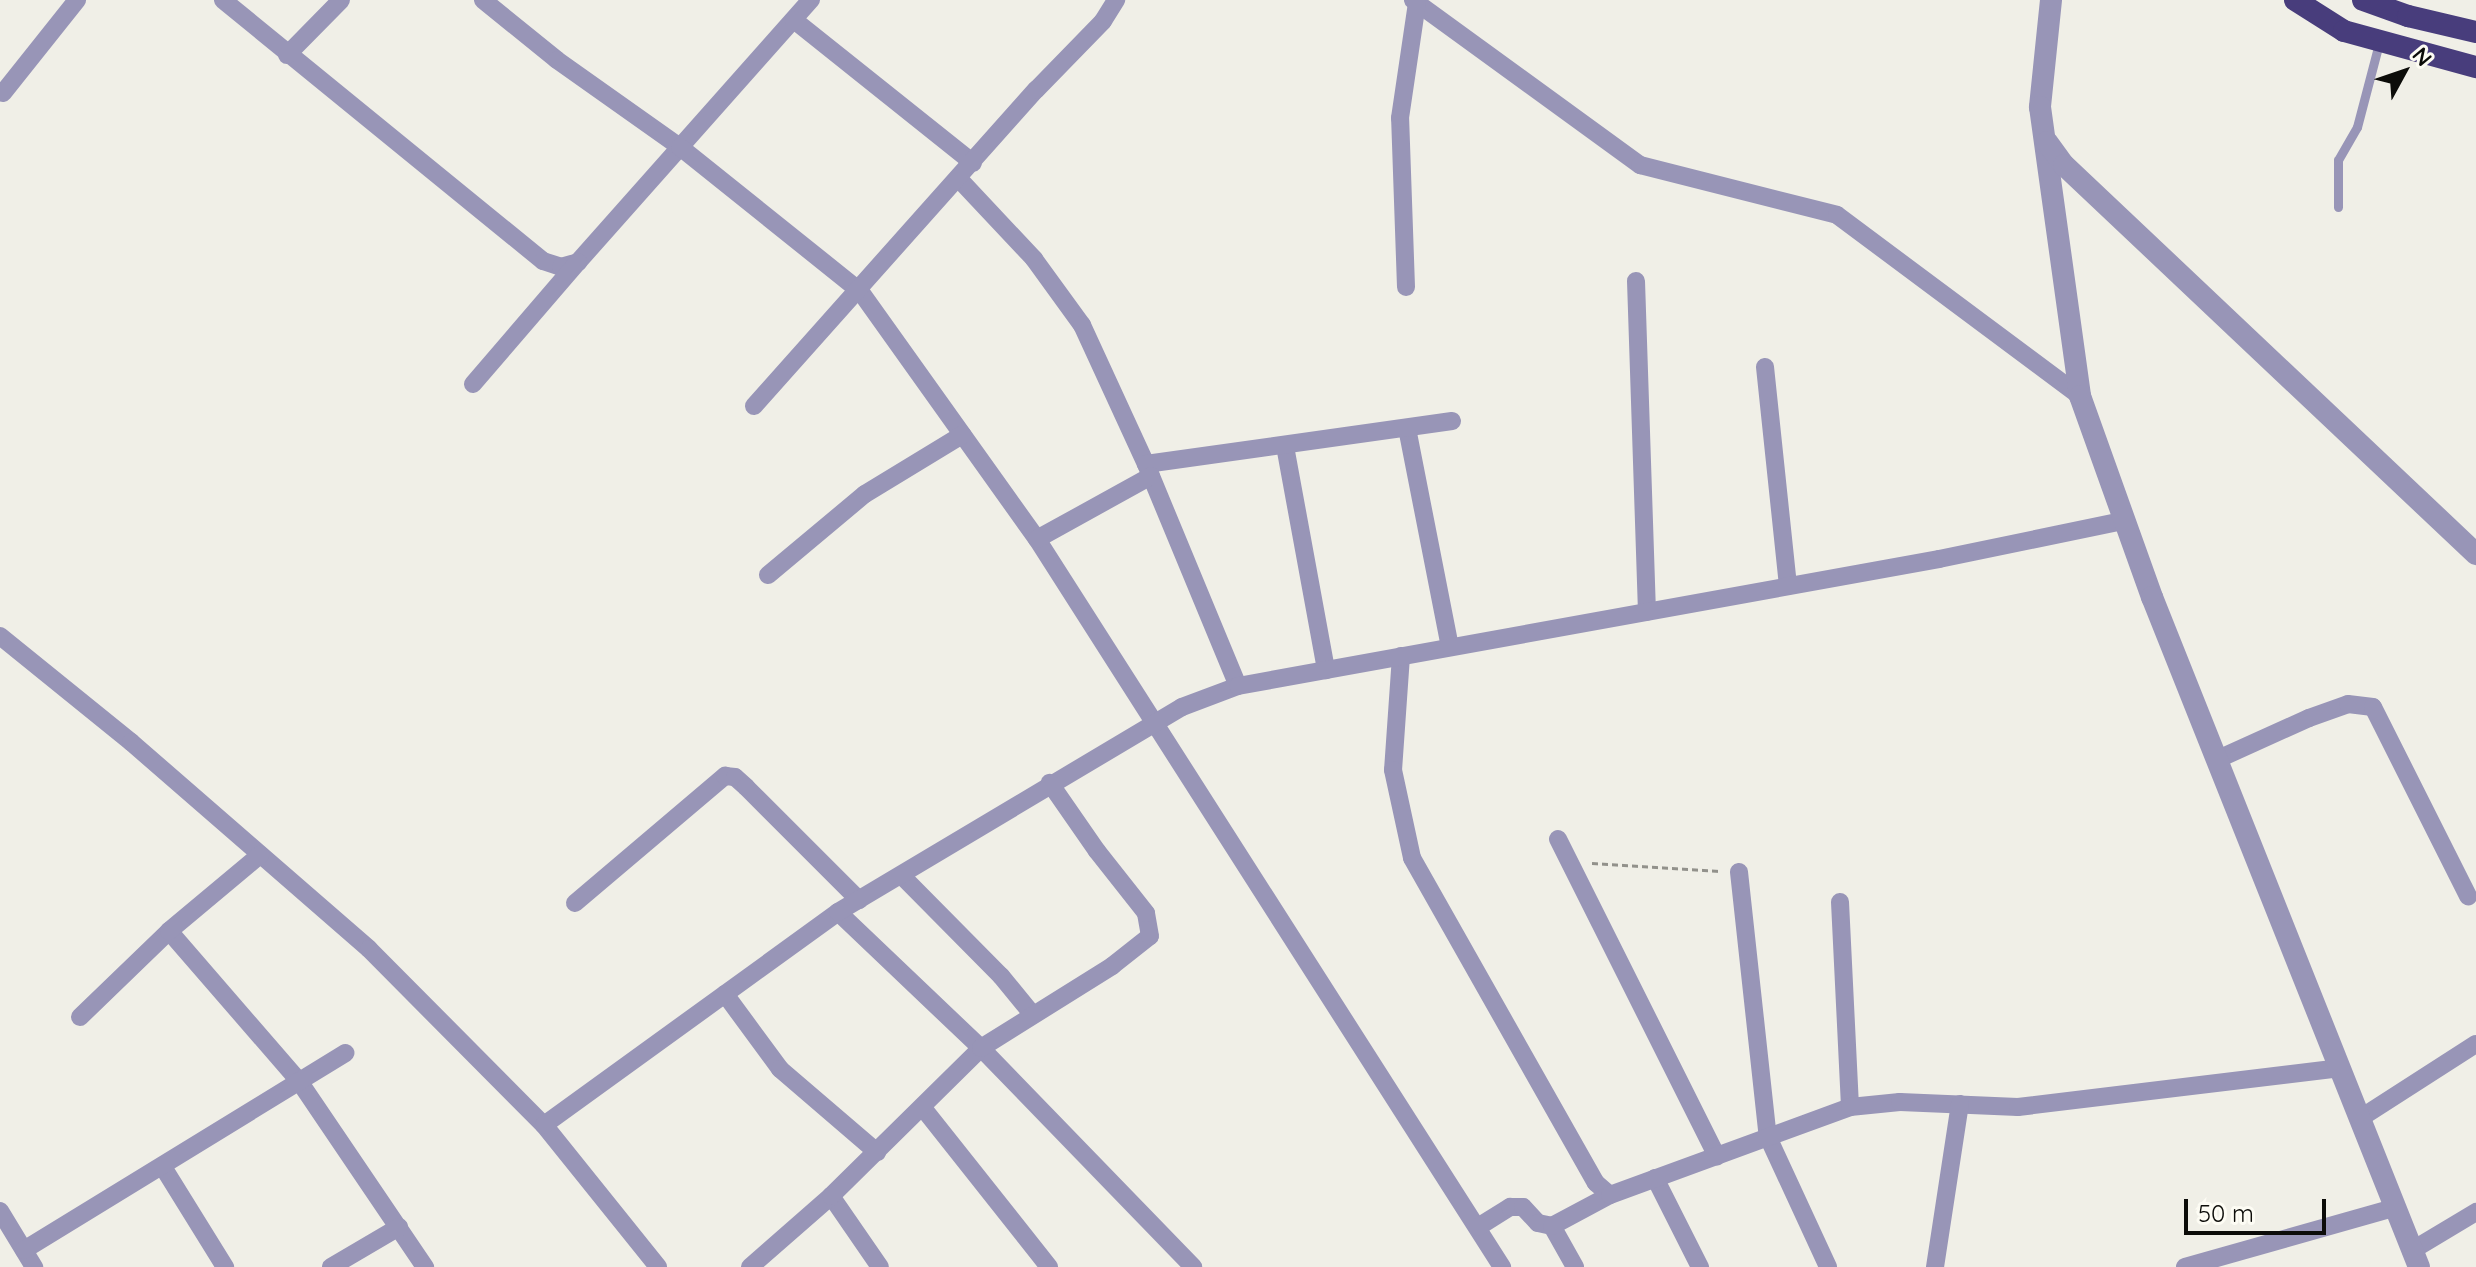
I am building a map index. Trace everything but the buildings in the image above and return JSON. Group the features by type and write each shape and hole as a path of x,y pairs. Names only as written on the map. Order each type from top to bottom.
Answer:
{"highway":[{"path":"2295,0 2344,31 2476,67"},
{"path":"2363,0 2408,16 2476,32"}],"street":[{"path":"3,93 77,0"},
{"path":"223,0 543,261 561,267 578,262"},
{"path":"287,55 341,0"},
{"path":"483,0 557,60 680,147 860,291 1037,539 1502,1267"},
{"path":"473,384 811,0"},
{"path":"754,406 1103,21 1116,0"},
{"path":"2051,0 2040,107 2044,138 2080,396 2123,521 2415,1259 2476,1212"},
{"path":"1406,287 1400,118 1415,2 1640,165 1837,215 2080,396"},
{"path":"794,20 973,163"},
{"path":"2044,138 2064,165 2476,554"},
{"path":"959,179 1034,259 1082,325 1148,470 1238,686"},
{"path":"1636,281 1647,612"},
{"path":"1765,367 1788,586"},
{"path":"1037,539 1148,470 1452,421"},
{"path":"1407,428 1450,647"},
{"path":"768,575 865,494 962,435"},
{"path":"1285,446 1326,670"},
{"path":"544,1125 838,912 1152,722 1238,686 1788,586 2123,521"},
{"path":"0,636 131,742 369,949 544,1125 658,1267"},
{"path":"1401,656 1393,770 1412,858 1596,1183 1610,1195"},
{"path":"2216,760 2348,704 2373,707 2468,896"},
{"path":"575,903 725,776 735,777 746,787 859,900"},
{"path":"750,1267 831,1196 981,1048 1112,966 1150,936 1146,913 1097,851 1050,783"},
{"path":"1558,839 1717,1156"},
{"path":"80,1017 169,931 260,855"},
{"path":"1739,872 1768,1137 1828,1267"},
{"path":"902,876 1001,976 1033,1015"},
{"path":"1840,902 1850,1107"},
{"path":"838,912 981,1048 1193,1267"},
{"path":"169,931 299,1081 425,1267"},
{"path":"725,994 780,1069 877,1152"},
{"path":"2359,1119 2476,1044"},
{"path":"24,1250 345,1053"},
{"path":"1478,1227 1510,1207 1523,1207 1538,1223 1552,1226 1610,1195 1850,1107 1900,1102 2018,1107 2339,1068"},
{"path":"1935,1267 1960,1104"},
{"path":"923,1108 1049,1267"},
{"path":"163,1167 225,1267"},
{"path":"1655,1178 1700,1267"},
{"path":"831,1196 880,1267"},
{"path":"2185,1267 2394,1208"},
{"path":"0,1211 34,1267"},
{"path":"1552,1226 1575,1267"},
{"path":"331,1267 399,1227"}],"lane":[{"path":"2338,207 2338,160 2357,127 2379,43"}],"path":[{"path":"1569,861 1739,872"}]}
